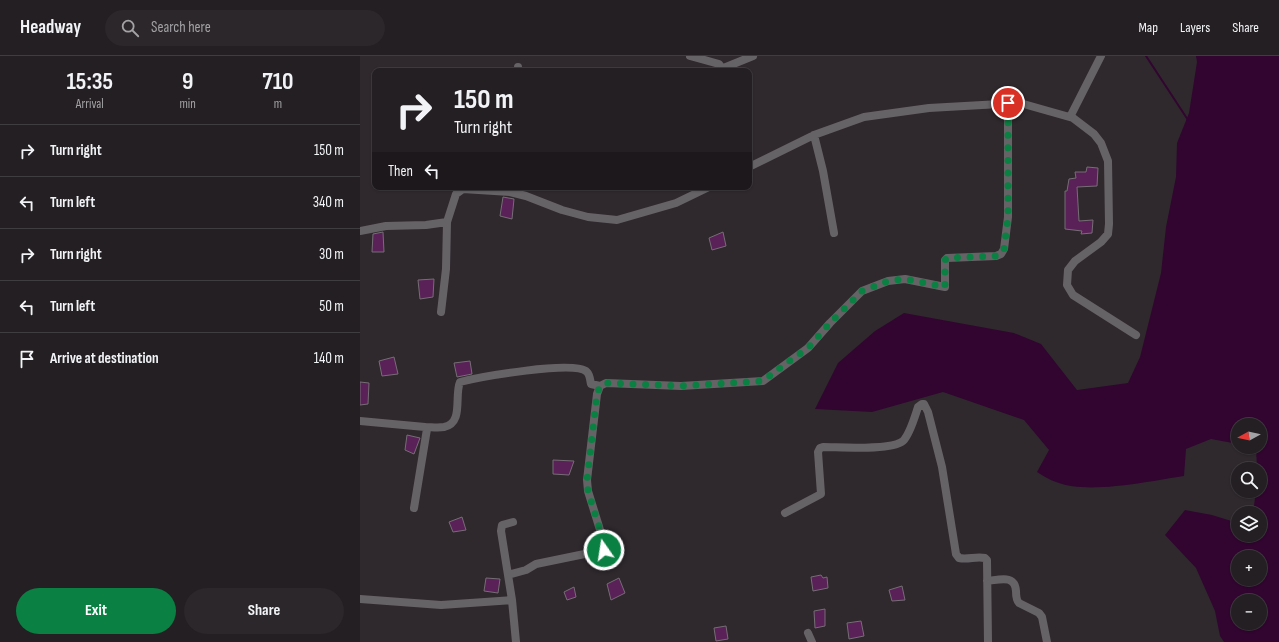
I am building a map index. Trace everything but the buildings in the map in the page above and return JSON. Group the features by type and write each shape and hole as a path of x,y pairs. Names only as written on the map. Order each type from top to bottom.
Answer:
{"street":[{"path":"690,56 718,64 721,68"},
{"path":"726,68 753,56"},
{"path":"1070,117 1101,56"},
{"path":"360,421 425,427 446,427 453,423 457,417 457,389 460,382 476,378 561,367 577,368 587,372 591,384 600,386 606,383 681,386 763,381 808,348 830,323 862,291 888,281 905,279 945,287 945,260 947,258 996,256 1001,254 1004,249 1008,217 1008,103"},
{"path":"752,166 814,135 864,117 929,108 1020,103 1070,117 1094,134 1102,143 1108,161 1109,224 1108,234 1100,242 1074,261 1068,270 1067,285 1073,295 1136,334"},
{"path":"814,135 823,170 834,233"},
{"path":"441,312 446,269 447,222 456,194 462,190"},
{"path":"495,190 526,196 562,210 588,217 617,220 676,203 703,190"},
{"path":"360,231 386,226 426,225 447,222"},
{"path":"508,575 526,570 536,564 604,550 605,546 588,491 587,480 597,394 600,386"},
{"path":"785,513 821,494 818,452 820,448 875,447 897,444 903,441 907,436 918,407 924,404 928,412 942,467 956,554 959,558 963,559 981,557 987,560 988,642"},
{"path":"414,508 427,431 425,427"},
{"path":"513,522 502,525 501,528 512,600 516,642"},
{"path":"987,581 1008,579 1014,582 1016,585 1018,604 1039,613 1042,617 1047,642"},
{"path":"360,599 441,605 512,600"},
{"path":"808,632 812,642"}],"shaded area":[{"path":"1196,56 1279,56 1279,642 1224,642 1220,636 1215,611 1196,568 1165,535 1185,510 1212,515 1231,521 1231,542 1267,542 1267,506 1254,506 1255,498 1267,498 1267,462 1257,462 1256,454 1267,454 1267,418 1231,418 1231,443 1211,439 1186,449 1184,476 1119,486 1085,487 1069,486 1056,482 1037,472 1049,450 1024,420 943,392 872,412 815,409 838,363 875,331 904,313 1014,333 1041,344 1077,390 1128,383 1140,357 1161,273 1166,227 1176,177 1177,143 1189,113 1197,62"}],"waterway":[{"path":"1146,56 1188,120"}],"route":[{"path":"604,550 605,546 588,491 587,480 588,461 597,394 600,386 606,383 681,386 763,381 808,348 830,323 862,291 888,281 905,279 945,287 945,260 947,258 996,256 1001,254 1004,249 1008,217 1008,103"}]}
